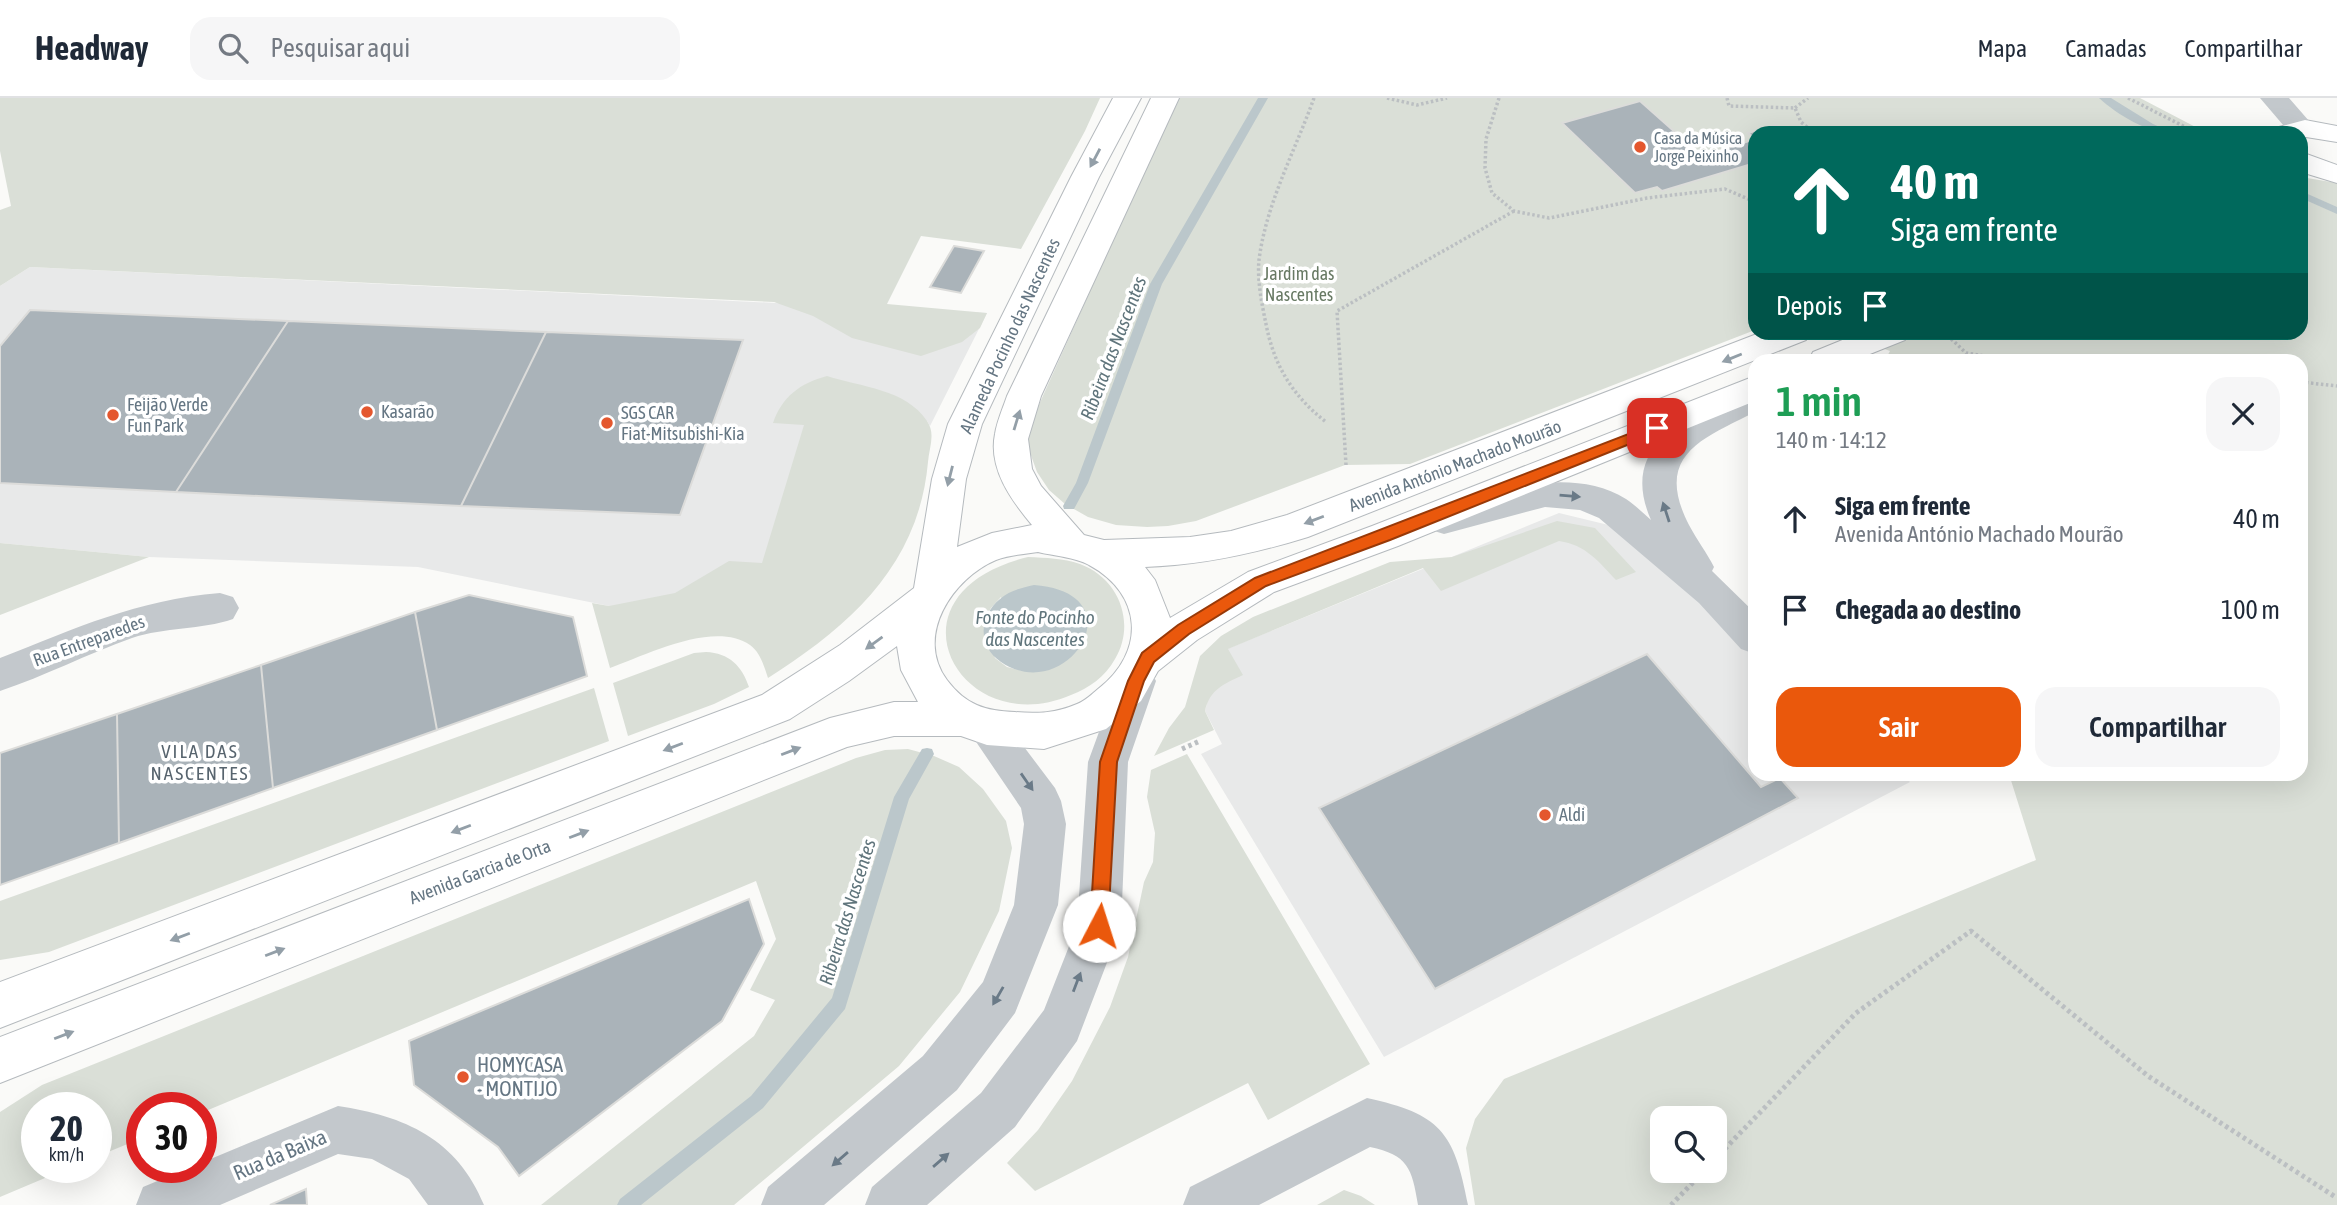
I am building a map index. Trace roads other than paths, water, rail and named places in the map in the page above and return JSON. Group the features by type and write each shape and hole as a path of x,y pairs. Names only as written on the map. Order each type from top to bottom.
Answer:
{"main road":[{"name":"Alameda Pocinho das Nascentes","path":"930,594 949,479 965,424 1085,177 1127,98"},
{"path":"1069,541 1026,494 1013,470 1011,438 1024,396 1165,98"},
{"path":"2308,131 2336,132"},
{"path":"2308,164 2335,174"},
{"path":"2308,176 2335,174"},
{"name":"Avenida António Machado Mourão","path":"1104,554 1147,554 1203,549 1231,545 1295,527 1774,340"},
{"path":"1840,354 1874,340"},
{"path":"930,594 916,626 915,653 924,679 941,702 976,723 1028,733 1070,726 1108,708 1142,669 1184,629 1261,582 1385,536 1748,391"},
{"path":"0,1005 776,707 828,677 883,637 954,568 1008,542 1038,538 1069,541 1104,554 1123,567 1144,590 1154,622 1142,669"},
{"name":"Avenida Garcia de Orta","path":"0,1060 844,730 894,719 976,723"}],"street":[{"path":"2274,98 2292,126"},
{"path":"1712,592 1672,530 1660,493 1660,469 1669,451 1689,435 1748,401"},
{"path":"1385,536 1545,494 1582,497 1612,508 1712,592 1748,631"},
{"name":"Rua Entreparedes","path":"0,675 127,624 177,612 220,608"},
{"path":"890,1205 999,1110 1061,1025 1099,926 1108,762 1142,669"},
{"path":"786,1205 940,1073 999,997 1036,905 1045,824 1040,801 976,723"},
{"path":"1208,1205 1367,1122 1403,1130 1428,1151 1439,1182 1443,1205"},
{"name":"Rua da Baixa","path":"161,1205 338,1130 378,1136 426,1162 459,1205"}],"water":[{"name":"Fonte do Pocinho das Nascentes","path":"1034,585 1066,592 1083,607 1088,625 1082,643 1068,660 1049,670 1026,672 1001,662 993,655 985,640 984,631 988,614 1000,599 1012,591"}],"waterway":[{"name":"Ribeira das Nascentes","path":"1069,506 1082,483 1156,284 1263,98"},
{"path":"2104,98 2149,126"},
{"path":"2308,197 2337,211"},
{"name":"Ribeira das Nascentes","path":"626,1205 757,1102 839,1003 902,797 927,754"}],"place":[{"name":"Casa da Música Jorge Peixinho","path":"1640,147"},
{"name":"Kasarão","path":"367,412"},
{"name":"Feijão Verde Fun Park","path":"113,415"},
{"name":"SGS CAR Fiat-Mitsubishi-Kia","path":"607,423"},
{"name":"Aldi","path":"1545,815"},
{"name":"HOMYCASA - MONTIJO","path":"463,1077"}],"district":[{"name":"VILA DAS NASCENTES","path":"200,762"}],"park label":[{"name":"Jardim das Nascentes","path":"1299,284"}]}
